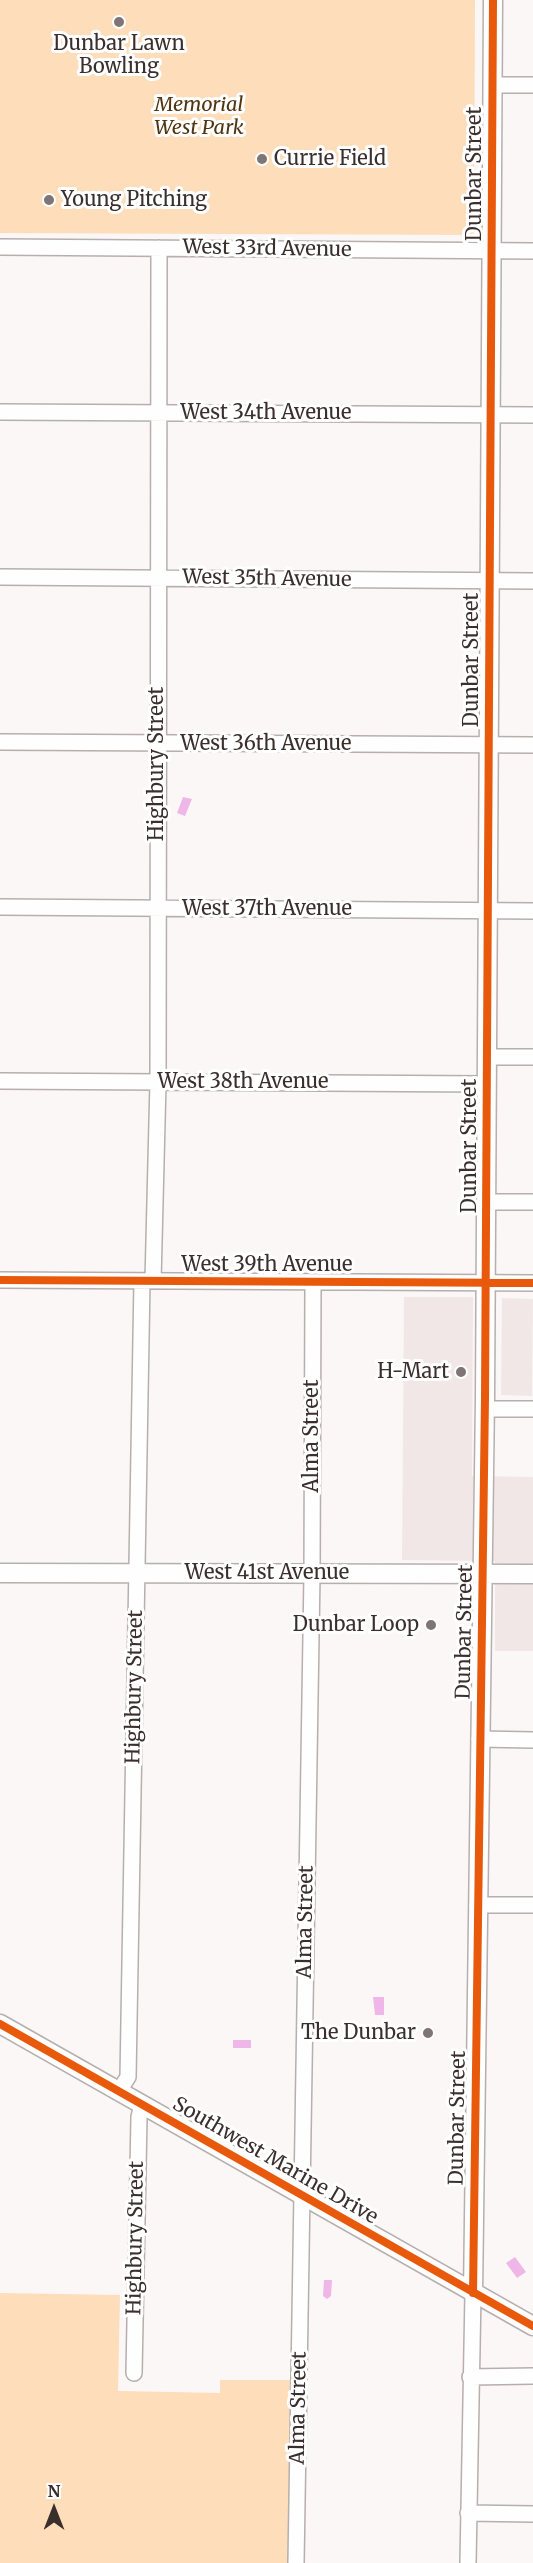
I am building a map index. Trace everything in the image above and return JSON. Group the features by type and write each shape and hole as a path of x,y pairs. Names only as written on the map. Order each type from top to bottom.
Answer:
{"main road":[{"name":"Dunbar Street","path":"473,2293 485,1409 493,0"},
{"name":"West 41st Avenue","path":"0,1573 533,1574"},
{"name":"Southwest Marine Drive","path":"1,2028 119,2091 533,2326"}],"street":[{"path":"492,85 533,85"},
{"name":"West 33rd Avenue","path":"0,247 533,251"},
{"name":"Highbury Street","path":"119,2091 128,2077 136,1573 158,1082 159,248"},
{"name":"West 34th Avenue","path":"0,412 533,415"},
{"name":"West 35th Avenue","path":"0,577 533,581"},
{"name":"West 36th Avenue","path":"0,742 533,745"},
{"name":"West 37th Avenue","path":"0,908 533,911"},
{"path":"487,1057 533,1057"},
{"name":"West 38th Avenue","path":"0,1081 486,1084"},
{"path":"486,1202 533,1202"},
{"name":"West 39th Avenue","path":"0,1280 533,1283"},
{"name":"Alma Street","path":"296,2563 312,1574 313,1282"},
{"path":"485,1409 533,1409"},
{"path":"479,1739 533,1740"},
{"path":"477,1905 533,1905"},
{"name":"Highbury Street","path":"134,2373 139,2117 142,2104"},
{"name":"Dunbar Street","path":"468,2563 473,2293"},
{"path":"470,2377 533,2376"},
{"path":"468,2513 533,2514"}],"shaded area":[{"path":"183,797 192,799 185,816 177,813"},
{"path":"404,1297 473,1297 472,1476 533,1477 533,1651 495,1651 495,1561 402,1560"},
{"path":"502,1298 533,1299 532,1396 501,1395"},
{"path":"373,1997 384,1997 384,2015 375,2015"},
{"path":"233,2040 251,2040 251,2048 233,2048"},
{"path":"515,2257 526,2272 517,2278 506,2263"},
{"path":"324,2280 332,2280 331,2296 327,2299 323,2296"}],"green space":[{"name":"Memorial West Park","path":"0,0 475,0 474,235 0,233"},
{"path":"0,2293 120,2295 118,2391 220,2393 220,2380 293,2380 291,2563 0,2563"}],"cycle path":[{"path":"473,2293 485,1398 493,0"},
{"path":"0,1280 533,1283"},
{"path":"0,2024 533,2326"}],"place":[{"name":"Dunbar Lawn Bowling","path":"119,22"},
{"name":"Currie Field","path":"262,159"},
{"name":"Young Pitching","path":"49,200"},
{"name":"H-Mart","path":"461,1372"},
{"name":"Dunbar Loop","path":"431,1625"},
{"name":"The Dunbar","path":"428,2033"}]}
